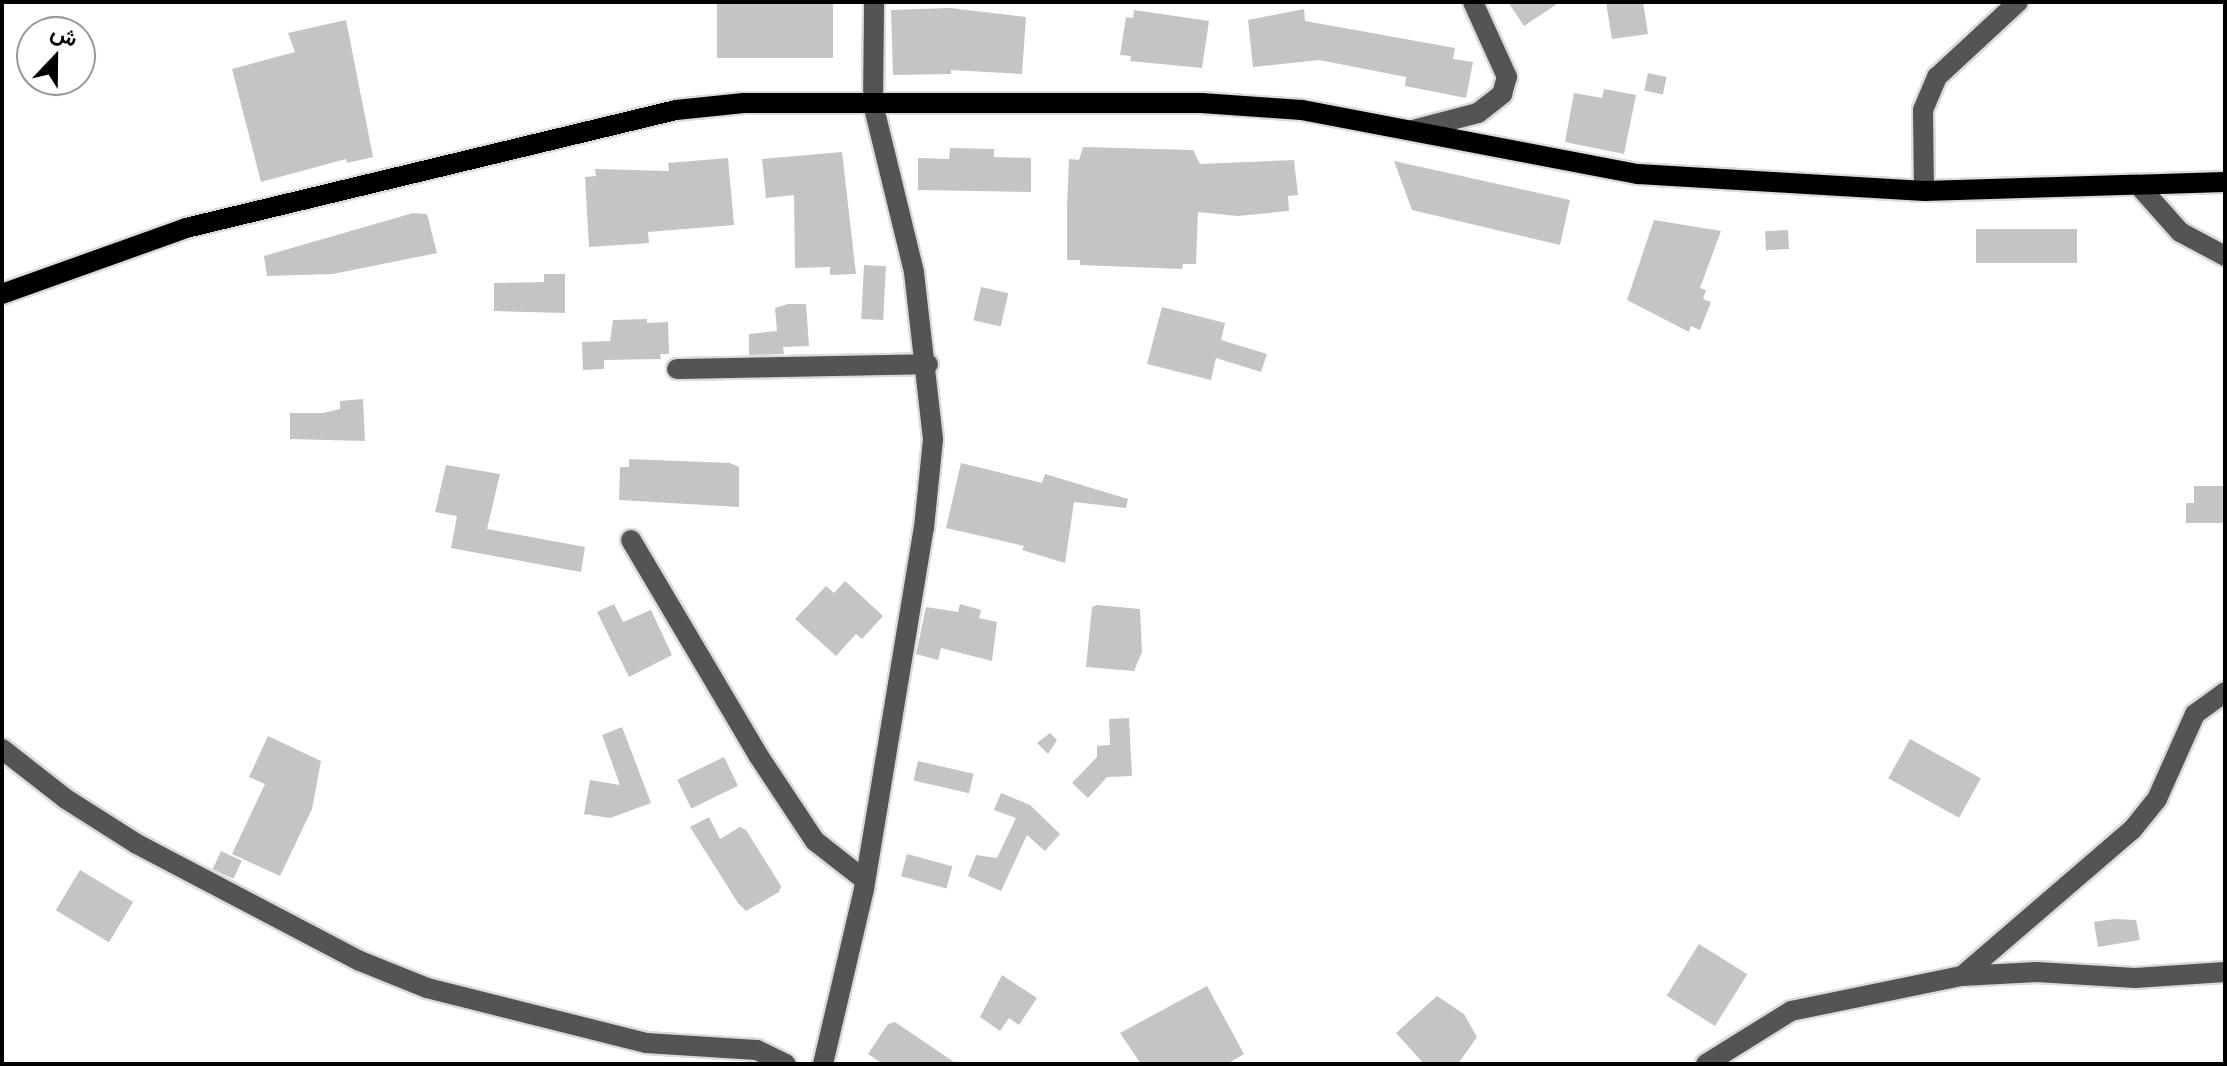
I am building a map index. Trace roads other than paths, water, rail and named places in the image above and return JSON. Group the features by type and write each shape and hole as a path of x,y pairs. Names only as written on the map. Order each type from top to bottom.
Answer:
{"main road":[{"path":"2,294 186,228 676,110 744,103 1201,103 1302,110 1638,174 1924,191 2141,188 2225,182"}],"street":[{"path":"823,1064 865,880 924,528 933,439 928,364 914,272 873,104 874,2"},
{"path":"1413,130 1478,113 1502,94 1507,77 1473,2"},
{"path":"1924,191 1923,110 1937,77 2018,2"},
{"path":"2141,188 2180,232 2225,256"},
{"path":"677,369 928,364"},
{"path":"631,540 758,755 815,841 865,880"},
{"path":"1962,976 2132,830 2157,799 2195,714 2225,692"},
{"path":"2,749 66,799 137,844 360,961 490,1006 646,1043 757,1050 786,1064"},
{"path":"1706,1064 1791,1011 1962,976 2037,972 2135,978 2225,972"},
{"path":"729,1050 751,1064"}]}
